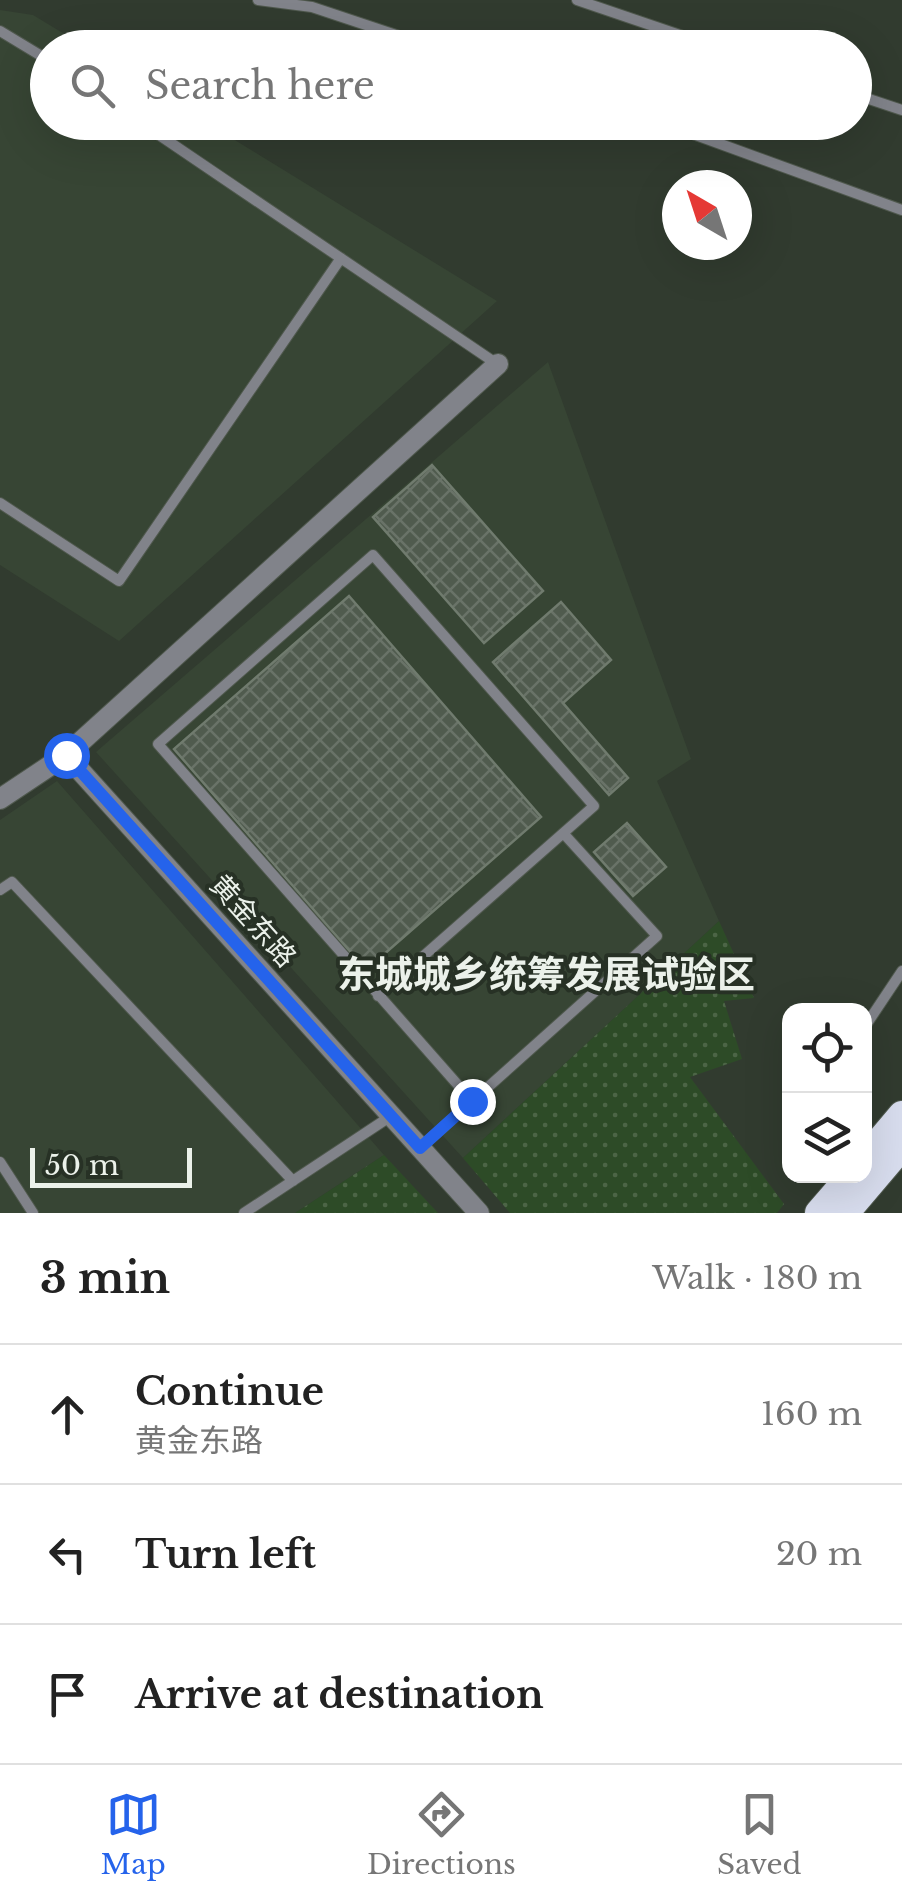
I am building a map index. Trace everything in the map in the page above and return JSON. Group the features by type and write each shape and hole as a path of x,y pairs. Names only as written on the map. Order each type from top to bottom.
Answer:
{"highway":[{"path":"872,1151 902,1115"},
{"path":"846,1213 902,1146"},
{"path":"819,1213 845,1183"}],"street":[{"path":"0,799 66,755 498,364"},
{"name":"黄金东路","path":"66,755 479,1213"}],"lane":[{"path":"258,0 312,7 381,30"},
{"path":"577,0 665,30"},
{"path":"0,31 30,49"},
{"path":"872,100 902,110"},
{"path":"167,140 498,364"},
{"path":"710,140 902,210"},
{"path":"0,503 119,581 341,258"},
{"path":"378,996 594,806 372,555 158,744 378,996 472,1101"},
{"path":"420,1148 657,936 564,834"},
{"path":"0,890 12,882 293,1181"},
{"path":"872,1016 902,971"},
{"path":"244,1213 392,1116"},
{"path":"0,1162 32,1213"}],"shaded area":[{"path":"0,10 33,15 58,30 30,30 30,140 235,140 497,301 119,641 0,565"},
{"path":"548,362 691,759 657,781 719,921 463,1158 96,752"},
{"path":"57,781 384,1155 295,1213 0,1213 0,820"}],"green space":[{"path":"719,921 754,998 724,1001 742,1059 690,1077 784,1204 777,1213 510,1213 463,1158"},
{"path":"384,1155 438,1213 295,1213"}],"building":[{"path":"432,465 543,591 484,643 373,517"},
{"path":"349,596 541,817 366,970 174,749"},
{"path":"561,602 611,660 563,703 628,778 609,795 493,662"},
{"path":"627,823 666,867 633,896 594,852"}],"district":[{"name":"东城城乡统筹发展试验区","path":"546,974"}],"route":[{"path":"66,755 420,1148 472,1101"}]}
